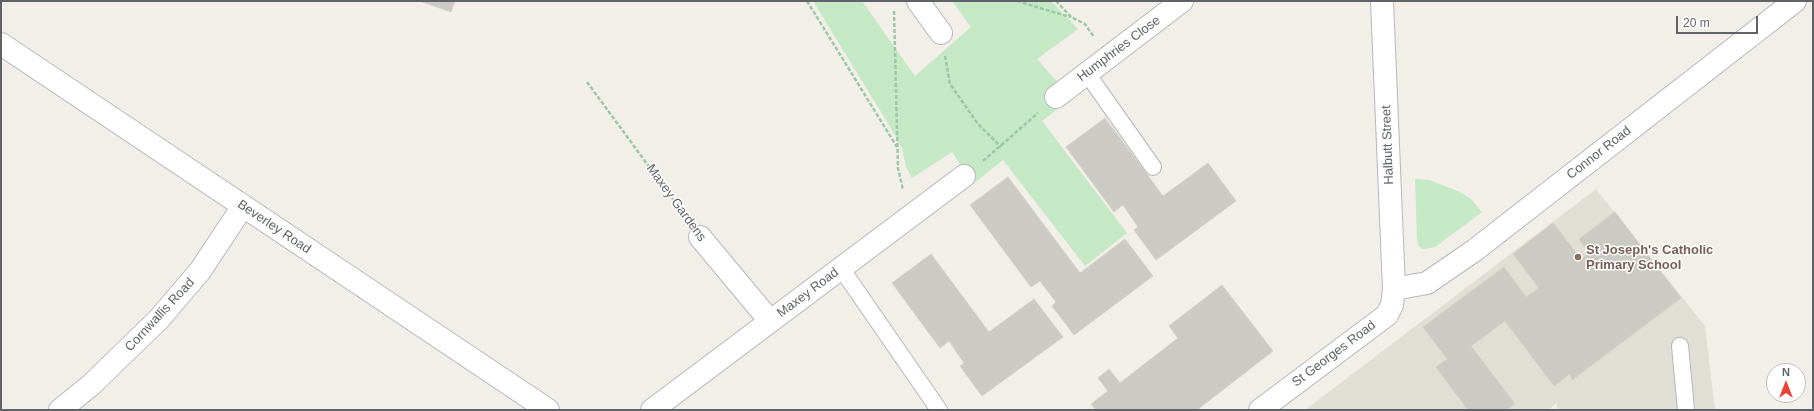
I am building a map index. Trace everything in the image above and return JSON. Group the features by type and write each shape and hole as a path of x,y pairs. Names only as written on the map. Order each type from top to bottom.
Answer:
{"street":[{"path":"918,1 942,33"},
{"name":"Humphries Close","path":"1056,97 1086,72 1182,1"},
{"name":"Halbutt Street","path":"1382,1 1394,289"},
{"name":"Connor Road","path":"1394,289 1427,283 1457,262 1788,3"},
{"name":"Beverley Road","path":"1,44 548,410"},
{"name":"Maxey Road","path":"652,410 964,176"},
{"name":"Cornwallis Road","path":"60,410 91,385 159,319 200,271 243,206"},
{"name":"Maxey Gardens","path":"700,237 770,321"},
{"name":"St Georges Road","path":"1260,410 1387,315 1392,305 1394,289"}],"lane":[{"path":"1086,72 1153,167"},
{"path":"841,268 939,410"},
{"path":"1680,346 1686,410"}],"path":[{"path":"807,1 898,148"},
{"path":"1017,1 1071,17 1085,24 1108,56"},
{"path":"1056,1 1071,17"},
{"path":"894,5 898,168 909,218"},
{"path":"942,33 950,84 978,124 1000,147"},
{"name":"Maxey Gardens","path":"587,82 700,237"},
{"path":"964,176 1000,147 1056,97"}],"shaded area":[{"name":"St Joseph's Catholic Primary School","path":"1596,189 1705,326 1715,410 1558,410 1556,403 1549,410 1305,410"}],"green space":[{"path":"813,1 862,1 915,76 971,27 952,1 1051,1 1078,29 1037,59 1071,98 1042,121 1127,233 1085,266 1003,160 973,184 952,152 912,178 906,167 902,148 892,130"},
{"path":"1415,179 1429,180 1458,191 1471,199 1482,212 1435,247 1423,249 1418,245 1417,238"}],"building":[{"path":"420,1 455,1 451,12"},
{"path":"1105,118 1163,196 1208,163 1236,201 1156,260 1134,230 1138,227 1123,205 1114,212 1066,147"},
{"path":"1008,177 1080,273 1125,239 1153,276 1074,335 1052,306 1056,302 1040,281 1031,287 970,205"},
{"path":"1615,212 1681,298 1572,380 1570,374 1554,386 1505,321 1471,346 1515,404 1506,410 1468,410 1436,367 1447,359 1423,327 1504,267 1526,297 1539,288 1513,254 1553,223 1581,259 1589,253 1579,239"},
{"path":"931,254 989,332 1034,299 1063,337 982,396 960,366 964,363 949,341 940,348 892,283"},
{"path":"1222,285 1273,351 1197,410 1096,410 1091,404 1108,391 1098,378 1109,369 1120,383 1178,338 1169,326"}],"place":[{"name":"St Joseph's Catholic Primary School","path":"1578,257"}]}
